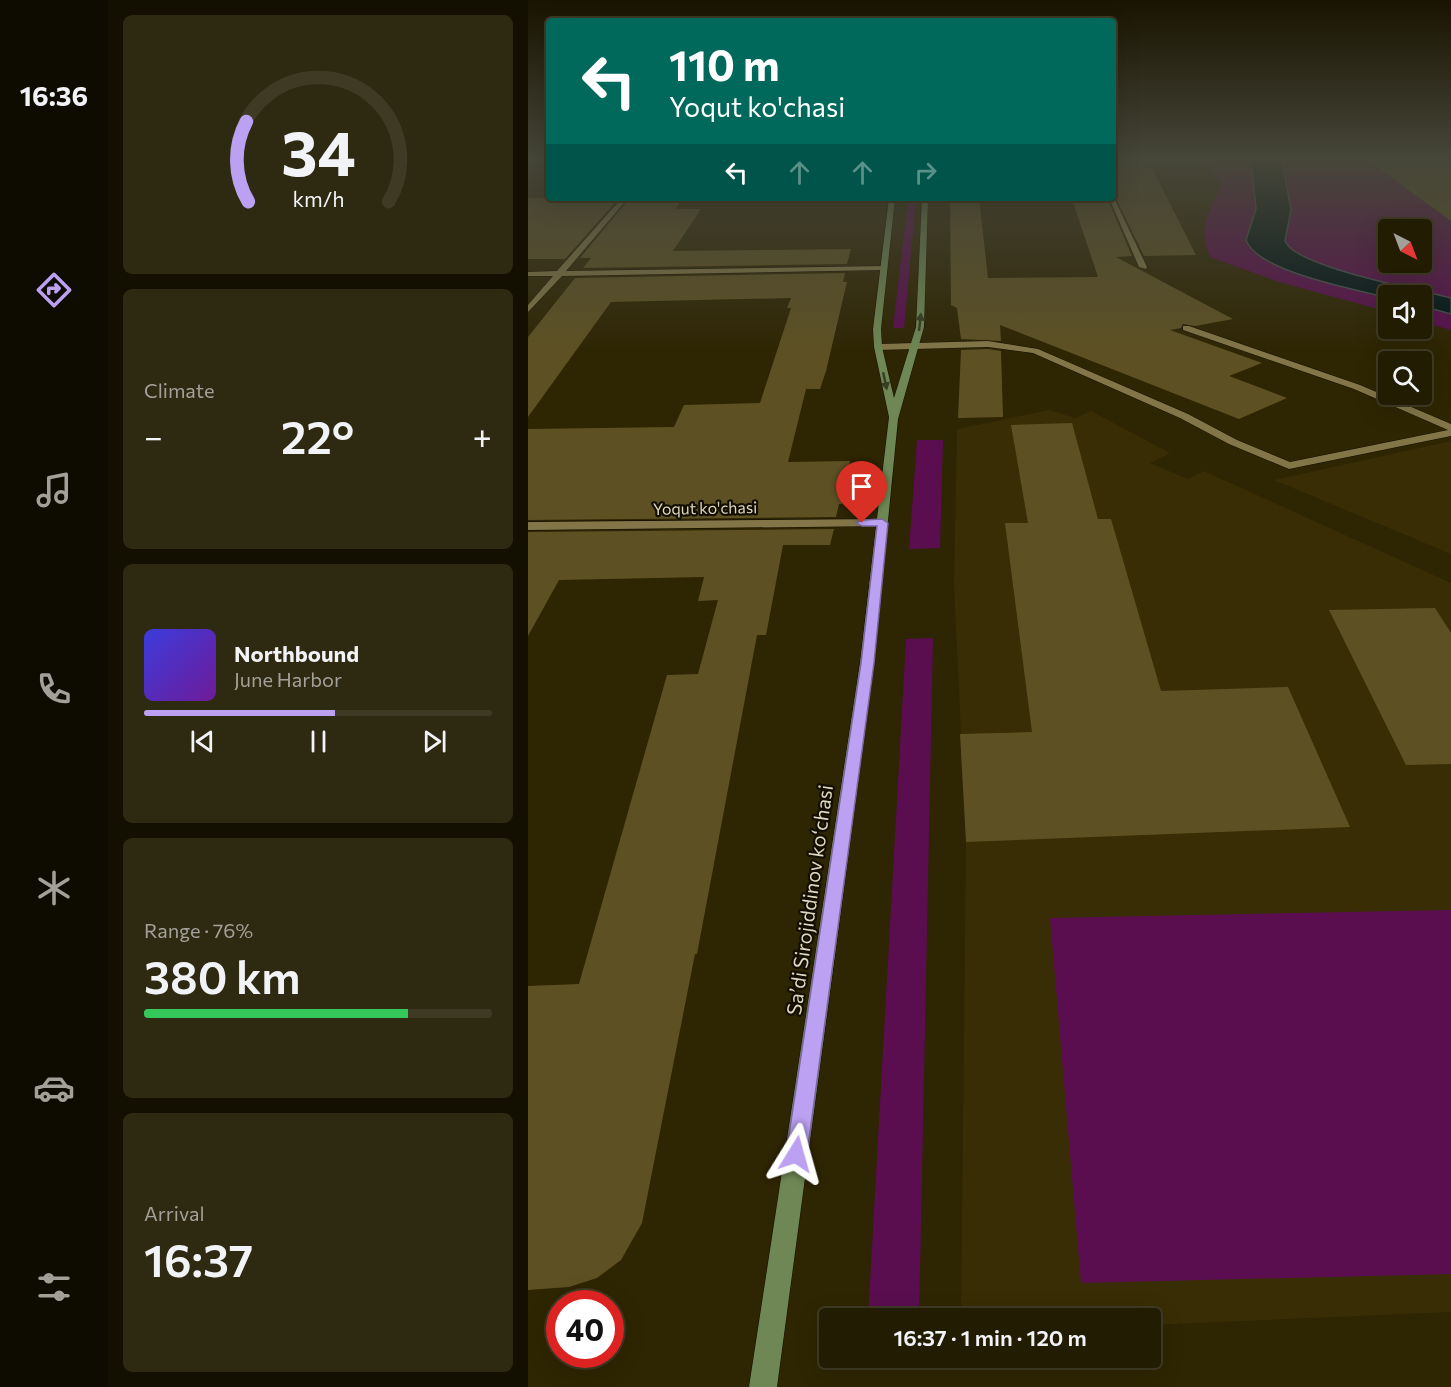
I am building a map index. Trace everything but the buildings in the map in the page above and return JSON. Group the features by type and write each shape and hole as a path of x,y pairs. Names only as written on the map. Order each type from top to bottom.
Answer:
{"street":[{"path":"528,310 602,225"},
{"path":"889,225 877,329 878,347 893,419"},
{"path":"893,419 920,327 924,225"},
{"path":"1124,225 1143,267"},
{"path":"528,274 883,268"},
{"path":"1186,328 1357,387 1451,428"},
{"path":"878,347 988,344 1035,351 1184,416 1233,442 1288,466 1451,433"},
{"name":"Saʼdi Sirojiddinov koʻchasi","path":"763,1387 866,675 893,419"},
{"name":"Yoqut ko'chasi","path":"528,526 882,523"}],"shaded area":[{"path":"905,225 914,225 904,328 893,328"},
{"path":"1205,225 1378,225 1378,273 1432,273 1432,225 1451,225 1451,330 1432,325 1432,285 1378,285 1378,309 1279,282 1210,257 1205,236"},
{"path":"1251,225 1288,225 1285,241 1294,251 1334,268 1396,285 1378,285 1378,295 1333,285 1288,270 1254,251 1246,240"},
{"path":"1432,293 1451,298 1451,314 1432,309"},
{"path":"1049,410 1075,418 1091,411 1170,453 1150,463 1188,479 1204,471 1451,583 1451,1312 1161,1325 1161,1308 961,1308 966,842 954,585 957,429"},
{"path":"917,440 943,440 940,548 909,549"},
{"path":"1451,441 1451,554 1274,480"},
{"path":"933,638 919,1308 869,1308 906,639"},
{"path":"1451,910 1451,1274 1081,1283 1050,918"}],"route":[{"path":"796,1154 867,663 881,534 882,523 862,523"}]}
